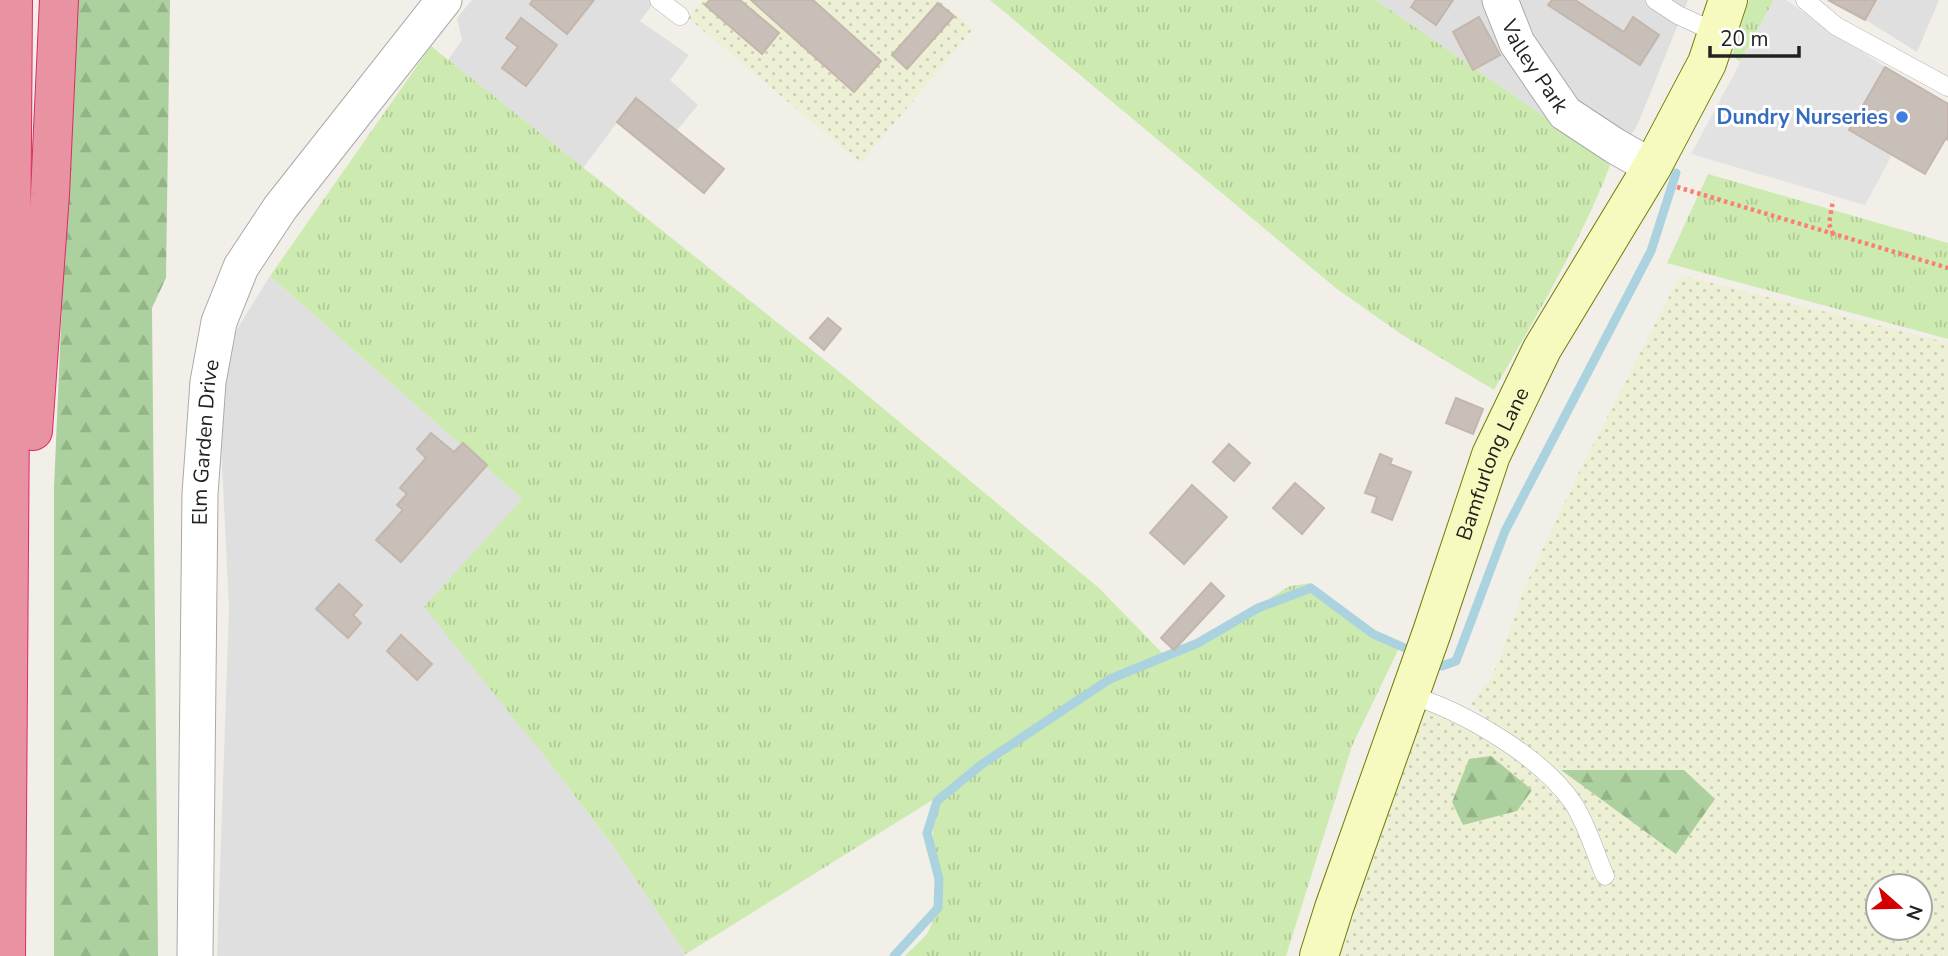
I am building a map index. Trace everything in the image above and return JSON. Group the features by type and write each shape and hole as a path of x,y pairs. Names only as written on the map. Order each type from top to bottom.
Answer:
{"highway":[{"path":"6,956 13,0"},
{"path":"6,810 50,194 59,0"}],"street":[{"name":"Elm Garden Drive","path":"195,956 200,494 208,382 219,322 241,267 279,208 444,0"},
{"name":"Valley Park","path":"1500,0 1517,43 1565,113 1664,177"},
{"name":"Bamfurlong Lane","path":"1319,956 1490,455 1542,349 1664,177 1722,16"}],"lane":[{"path":"659,0 680,16"},
{"path":"1655,0 1678,15 1722,16"},
{"path":"1805,0 1836,26 1948,87"},
{"path":"1410,695 1434,702 1521,751 1560,785 1575,806 1605,876"}],"path":[{"path":"1664,177 1833,234 1948,268"},
{"path":"1833,200 1829,224 1833,234"}],"shaded area":[{"path":"472,0 656,0 640,21 689,55 670,80 698,105 673,135 631,104 583,168 448,60 462,40 457,18"},
{"path":"1376,0 1688,0 1637,126 1611,163"},
{"path":"1774,0 1786,0 1885,67 1849,130 1892,155 1865,205 1691,154"},
{"path":"1834,0 1939,0 1917,52"},
{"path":"270,276 522,499 545,757 613,846 686,954 684,956 217,956 229,609 219,402 232,337"}],"green space":[{"path":"75,0 170,0 166,278 152,308 158,956 54,956 54,488"},
{"path":"704,0 938,0 973,29 861,163 688,18"},
{"path":"990,0 1376,0 1611,163 1572,250 1494,390 1401,334 1337,289"},
{"path":"1749,0 1774,0 1740,62 1732,55"},
{"path":"431,46 837,370 1099,588 1169,660 1290,586 1311,583 1373,634 1400,646 1352,746 1286,956 905,956 927,934 942,901 932,863 934,799 686,954 613,846 424,607 522,499 270,276"},
{"path":"1708,174 1948,243 1948,339 1667,263"},
{"path":"1680,275 1948,343 1948,956 1319,956 1410,695 1489,718 1470,704 1491,678 1499,661 1523,591 1578,474"},
{"path":"1491,756 1532,790 1517,811 1463,825 1452,802 1469,759"},
{"path":"1561,770 1684,770 1715,799 1676,854"}],"building":[{"path":"533,0 594,0 567,34 530,4"},
{"path":"710,0 740,0 779,33 762,54 705,5"},
{"path":"751,0 813,0 881,61 854,92"},
{"path":"1416,0 1453,0 1436,25 1411,7"},
{"path":"1552,0 1575,0 1624,32 1633,17 1659,35 1640,65 1548,5"},
{"path":"1828,0 1876,0 1865,20"},
{"path":"938,3 954,16 907,69 892,55"},
{"path":"1479,17 1500,55 1473,70 1453,32"},
{"path":"521,18 557,45 526,86 502,68 518,47 506,38"},
{"name":"Dundry Nurseries","path":"1885,67 1948,104 1948,140 1946,138 1925,174 1849,130"},
{"path":"636,98 724,169 704,193 617,122"},
{"path":"828,318 841,329 824,350 810,338"},
{"path":"1456,398 1483,409 1473,434 1446,423"},
{"path":"431,433 454,452 463,443 487,465 401,562 376,540 403,510 397,505 407,494 400,488 426,458 417,449"},
{"path":"1229,444 1250,463 1234,481 1213,462"},
{"path":"1380,454 1392,459 1390,464 1411,472 1392,520 1372,512 1377,497 1365,493"},
{"path":"1295,483 1324,508 1302,534 1273,508"},
{"path":"1192,485 1227,517 1184,564 1150,533"},
{"path":"1211,583 1224,596 1174,650 1161,638"},
{"path":"339,584 362,605 353,615 361,623 348,638 316,609"},
{"path":"401,635 432,664 417,680 387,651"}],"waterway":[{"path":"1433,661 1442,666 1456,661 1505,531 1651,251 1676,173"},
{"path":"894,956 938,908 939,879 927,833 937,801 982,764 1110,679 1198,643 1258,608 1311,588 1373,634 1414,652"}],"place":[{"name":"Dundry Nurseries","path":"1902,117"}]}
